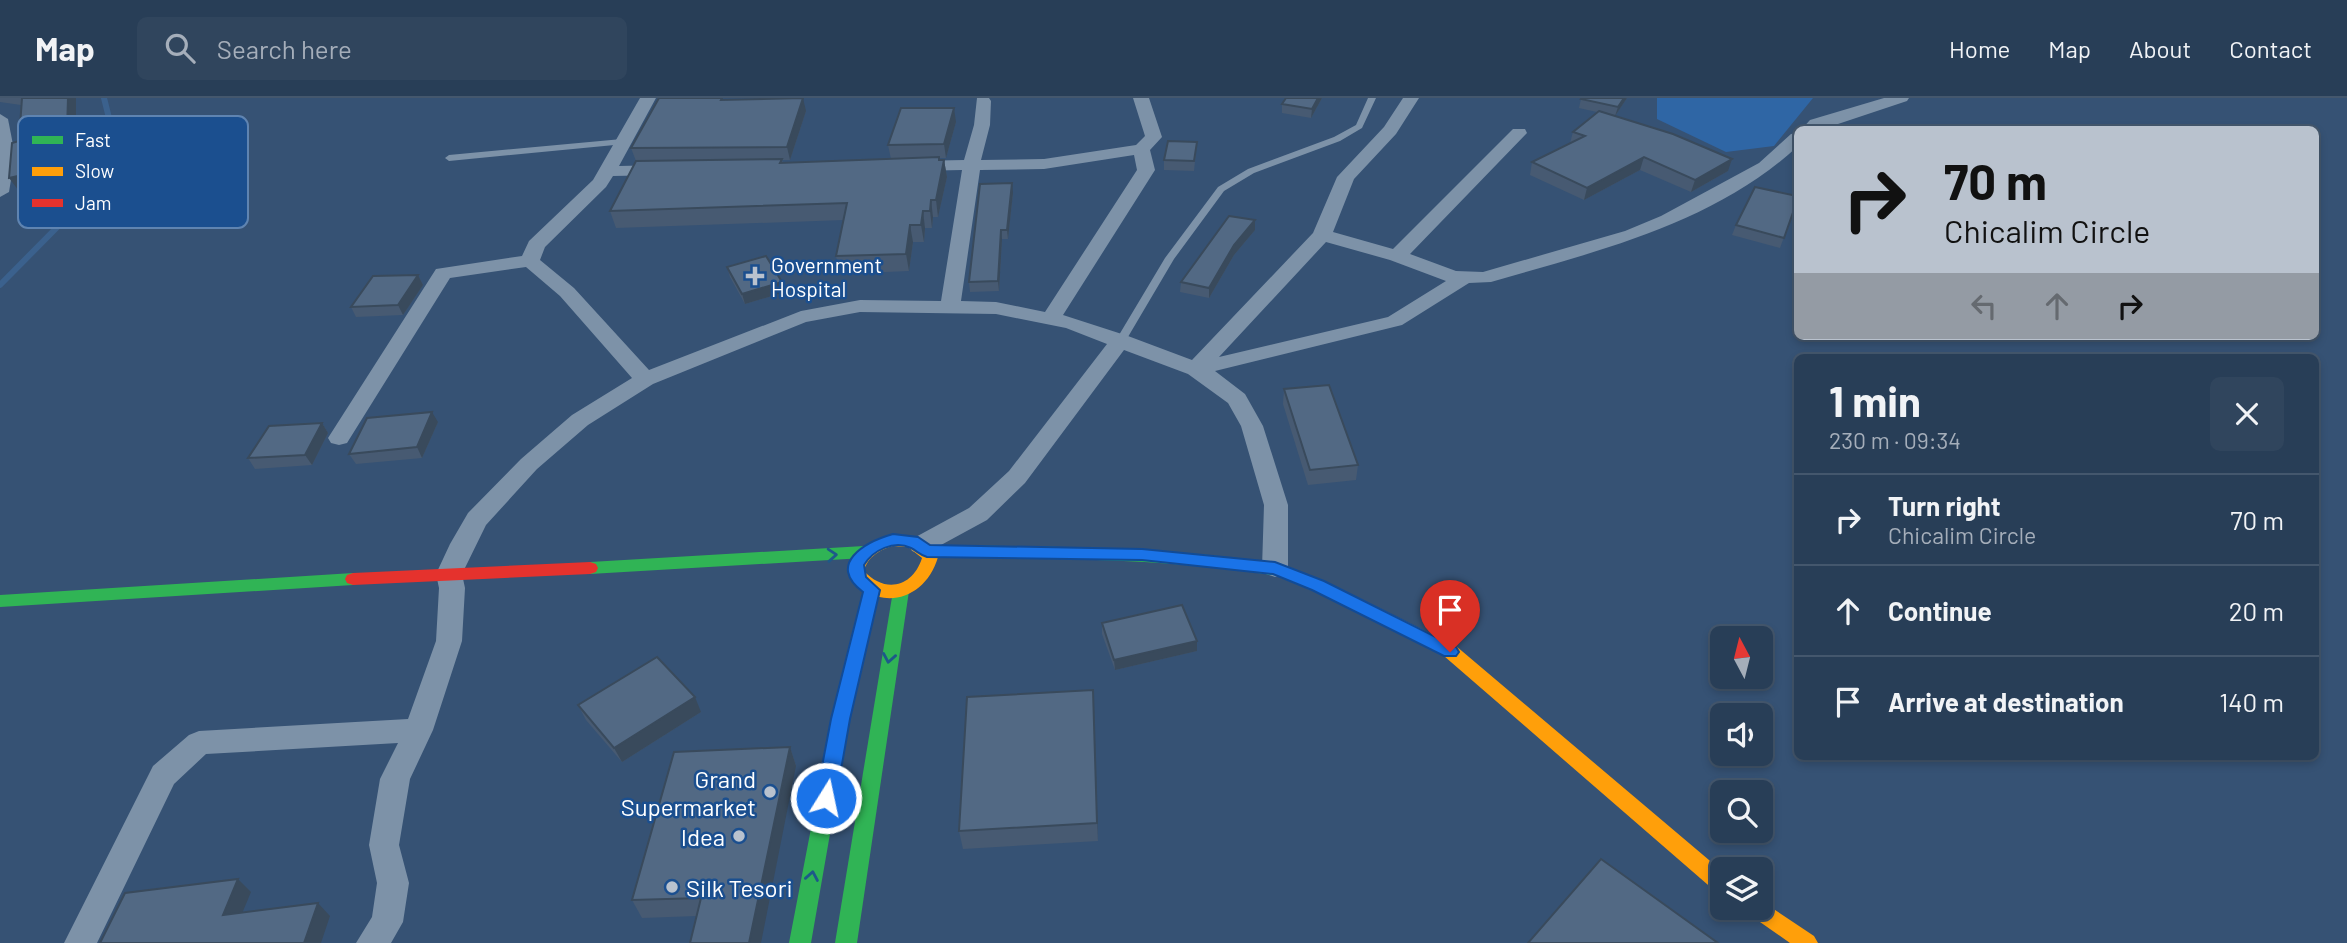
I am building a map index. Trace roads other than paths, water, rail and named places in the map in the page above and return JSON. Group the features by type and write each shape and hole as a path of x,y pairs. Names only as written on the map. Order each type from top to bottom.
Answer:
{"main road":[{"path":"843,571 873,546 893,540 913,541 924,548 1142,555 1275,568 1318,585 1450,652 1710,874"},
{"path":"924,548 930,564 941,569"},
{"path":"0,601 119,591 716,563 864,552"},
{"path":"716,563 843,571 863,585 880,592 901,591 941,569 1055,554"},
{"path":"800,943 841,719 872,590"},
{"path":"846,943 901,591"},
{"path":"1773,919 1807,943"}],"street":[{"path":"530,261 536,245 600,183 649,98"},
{"path":"890,166 1044,164 1141,149 1154,137 1141,98"},
{"path":"1196,369 1322,235 1346,177 1390,130 1411,98"},
{"path":"1824,126 1901,98"},
{"path":"950,306 982,125 983,101"},
{"path":"0,192 6,177 2,130"},
{"path":"1397,256 1519,133"},
{"path":"1322,235 1397,256 1454,276 1498,275 1632,235 1668,220 1765,167 1794,141"},
{"path":"1050,319 1146,170 1141,149"},
{"path":"608,171 688,169"},
{"path":"1736,185 1760,191"},
{"path":"339,438 443,273 530,261 567,292 645,379"},
{"path":"1196,369 1395,321 1466,277"},
{"path":"372,943 387,922 393,883 384,845 395,779 419,730 449,641 452,588 449,574 462,544 477,519 529,464 580,420 645,379 801,317 860,306 996,308 1072,323 1196,369 1216,381 1237,399 1252,426 1276,505 1275,568"},
{"path":"924,548 978,514 1017,477 1121,340"},
{"path":"80,943 163,775 199,743 419,730"}],"lane":[{"path":"1121,340 1170,258 1221,189 1251,171 1337,139 1359,126 1372,98"},
{"path":"449,158 622,142"}],"waterway":[{"path":"104,98 108,116"},
{"path":"0,285 56,228"}],"place":[{"name":"Government Hospital","path":"755,276"},
{"name":"Grand Supermarket","path":"770,792"},
{"name":"Idea","path":"739,836"},
{"name":"Silk Tesori","path":"672,887"}]}
